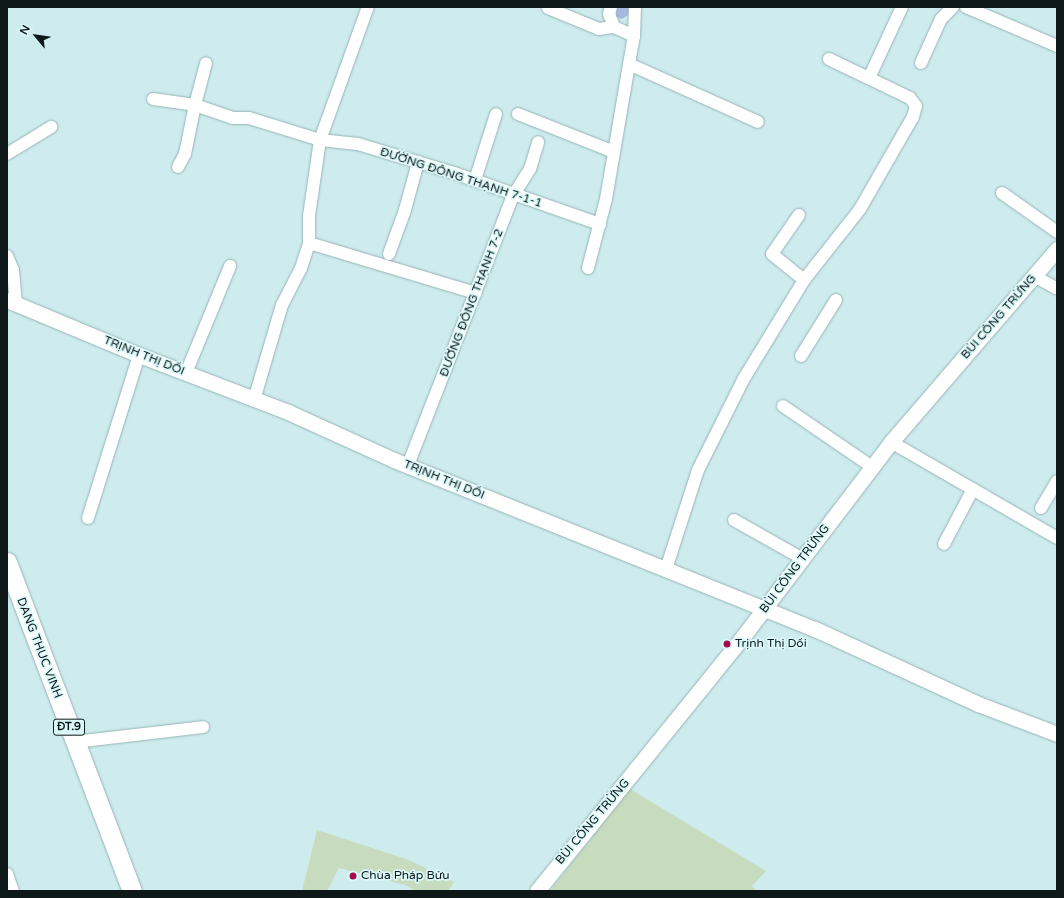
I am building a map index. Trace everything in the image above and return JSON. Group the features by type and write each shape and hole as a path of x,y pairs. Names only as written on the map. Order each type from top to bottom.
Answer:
{"main road":[{"name":"DANG THUC VINH","path":"7,562 74,742 132,891"},
{"name":"DANG THUC VINH","path":"7,588 123,891"}],"street":[{"path":"254,400 282,305 301,268 309,243 309,216 320,140 368,7"},
{"path":"611,7 609,14 614,27"},
{"path":"588,268 600,224 630,64 634,36 635,7"},
{"path":"869,78 902,7"},
{"path":"921,63 941,19 953,7"},
{"path":"966,7 1057,46"},
{"path":"548,8 599,29 614,27 634,36"},
{"path":"666,569 698,470 743,380 804,280 860,209 913,117 916,106 910,98 829,59"},
{"path":"178,167 185,154 195,105 206,63"},
{"path":"630,64 758,122"},
{"name":"ĐƯỜNG ĐÔNG THẠNH 7-1-1","path":"153,99 195,105 232,118 249,118 320,140 358,144 475,180 513,196 600,224"},
{"path":"475,180 496,114"},
{"path":"518,114 614,152"},
{"path":"7,154 51,127"},
{"name":"ĐƯỜNG ĐÔNG THẠNH 7-2","path":"408,465 513,196 530,169 538,142"},
{"path":"389,254 405,210 418,162"},
{"path":"1002,193 1057,232"},
{"path":"799,216 772,254 804,280"},
{"path":"309,243 476,293"},
{"name":"BÙI CÔNG TRỪNG","path":"537,891 765,608 891,442 1057,250"},
{"path":"7,256 13,270 12,302"},
{"path":"186,373 230,266"},
{"path":"1034,276 1057,289"},
{"path":"801,356 836,300"},
{"name":"TRỊNH THỊ DỐI","path":"12,302 139,355 254,400 408,465 765,608 836,638 978,704 1057,734"},
{"path":"88,518 139,355"},
{"path":"783,406 872,467"},
{"path":"891,442 1057,538"},
{"path":"1041,508 1057,481"},
{"path":"944,544 973,489"},
{"path":"734,520 803,559"},
{"path":"74,742 203,727"},
{"path":"7,874 12,891"}],"green space":[{"path":"630,789 766,871 752,886 757,891 550,891"},
{"path":"317,830 409,860 454,882 448,891 416,891 405,885 339,868 327,891 302,891"}],"water":[{"path":"615,7 630,7 628,15 622,19 616,17"}],"place":[{"name":"Trịnh Thị Dối","path":"727,644"},
{"name":"Chùa Pháp Bửu","path":"353,876"}]}
